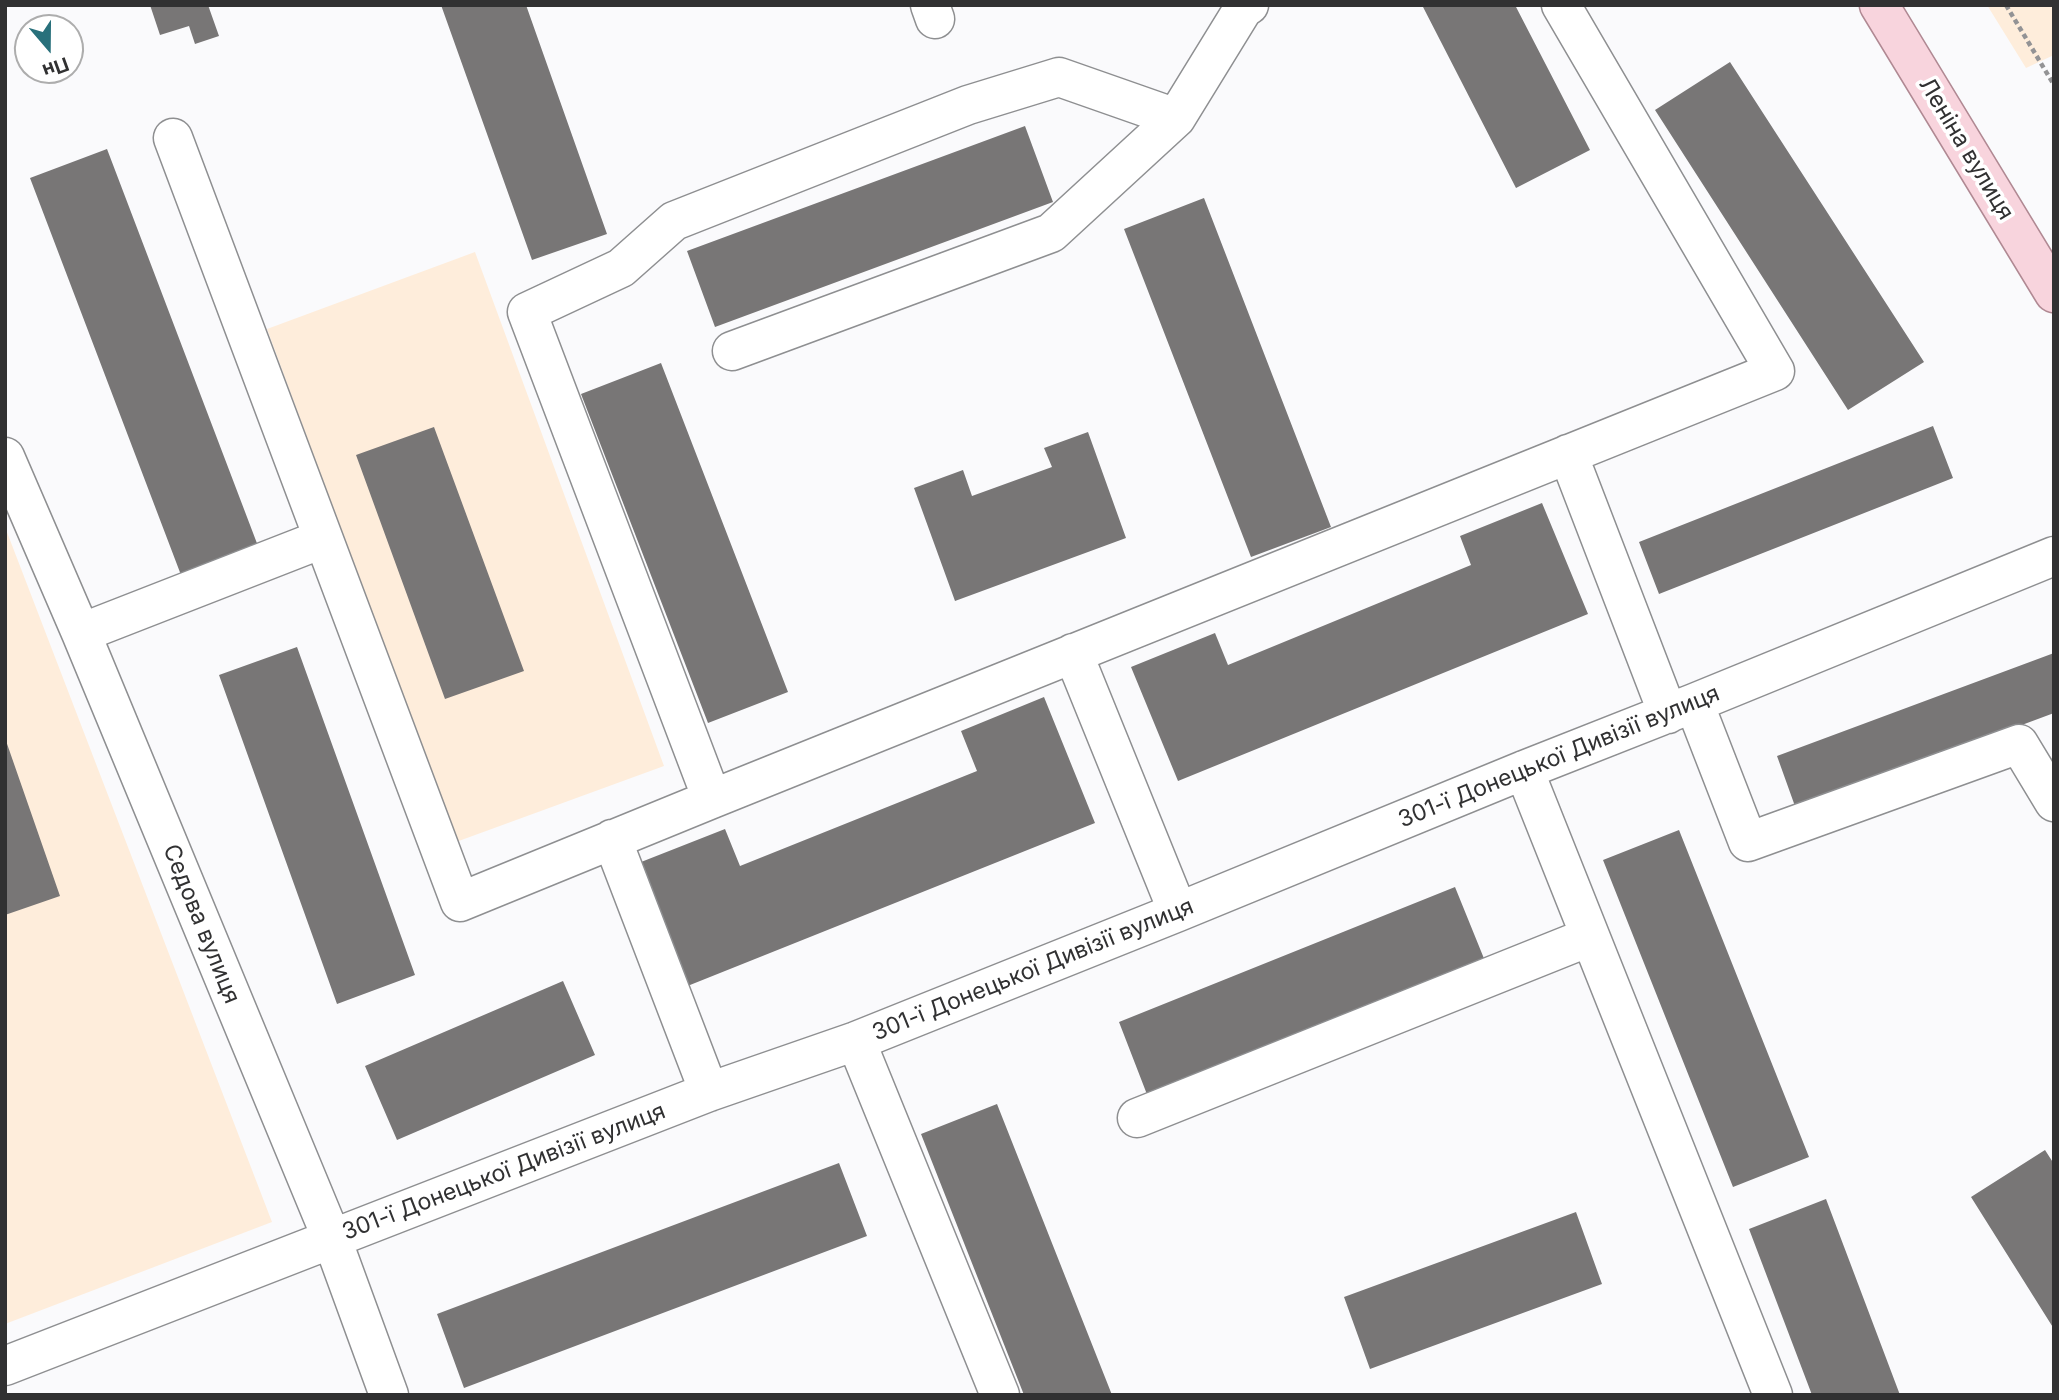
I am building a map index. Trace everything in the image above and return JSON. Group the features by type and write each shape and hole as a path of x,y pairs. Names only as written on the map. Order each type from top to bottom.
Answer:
{"main road":[{"name":"Леніна вулиця","path":"1879,5 2054,293"}],"street":[{"path":"732,351 1051,233 1176,118 1243,9 1249,5"},
{"path":"173,138 460,902 1775,371 1561,5"},
{"path":"712,799 527,312 621,268 674,221 968,104 1059,77 1176,118"},
{"path":"1568,454 1681,709 1748,842 2019,744 2054,802"},
{"name":"Седова вулиця","path":"9,478 80,632 332,1239 389,1395"},
{"path":"80,632 322,539"},
{"name":"301-ї Донецької Дивізії вулиця","path":"5,1366 709,1092 856,1041 2054,556"},
{"path":"1073,653 1178,912"},
{"path":"1524,770 1773,1395"},
{"path":"612,839 709,1092"},
{"path":"1137,1118 1589,937"},
{"path":"856,1041 1000,1395"}],"path":[{"path":"2006,5 2054,85"}],"shaded area":[{"path":"1987,5 2054,5 2054,55 2026,68"},
{"path":"475,252 664,766 456,842 267,329"},
{"path":"5,527 272,1222 5,1324"}],"building":[{"path":"150,5 208,5 219,36 195,44 189,26 160,35"},
{"path":"441,5 526,5 607,234 532,260"},
{"path":"1422,5 1515,5 1590,150 1516,188"},
{"path":"1730,62 1924,362 1848,410 1655,110"},
{"path":"1025,126 1053,202 715,327 687,251"},
{"path":"107,149 258,546 181,575 30,178"},
{"path":"1204,198 1331,527 1251,557 1124,229"},
{"path":"661,363 788,692 708,723 581,394"},
{"path":"1933,426 1953,478 1659,594 1639,542"},
{"path":"434,427 524,671 445,699 356,455"},
{"path":"1088,432 1126,538 955,601 914,488 963,470 972,496 1052,467 1044,448"},
{"path":"1542,503 1588,614 1178,781 1131,667 1215,633 1228,665 1471,565 1460,536"},
{"path":"297,647 415,975 337,1004 219,675"},
{"path":"2054,653 2054,713 1796,809 1777,756"},
{"path":"1044,697 1095,823 685,987 636,864 725,829 740,866 977,771 961,731"},
{"path":"5,738 60,896 5,915"},
{"path":"1679,830 1809,1157 1733,1187 1603,860"},
{"path":"1455,887 1485,961 1148,1097 1119,1022"},
{"path":"563,981 595,1055 397,1140 365,1066"},
{"path":"997,1104 1112,1395 1024,1395 921,1134"},
{"path":"2045,1150 2054,1164 2054,1329 1971,1197"},
{"path":"839,1163 867,1236 464,1388 437,1314"},
{"path":"1826,1199 1900,1395 1812,1395 1749,1229"},
{"path":"1576,1212 1602,1284 1370,1369 1344,1297"}]}
